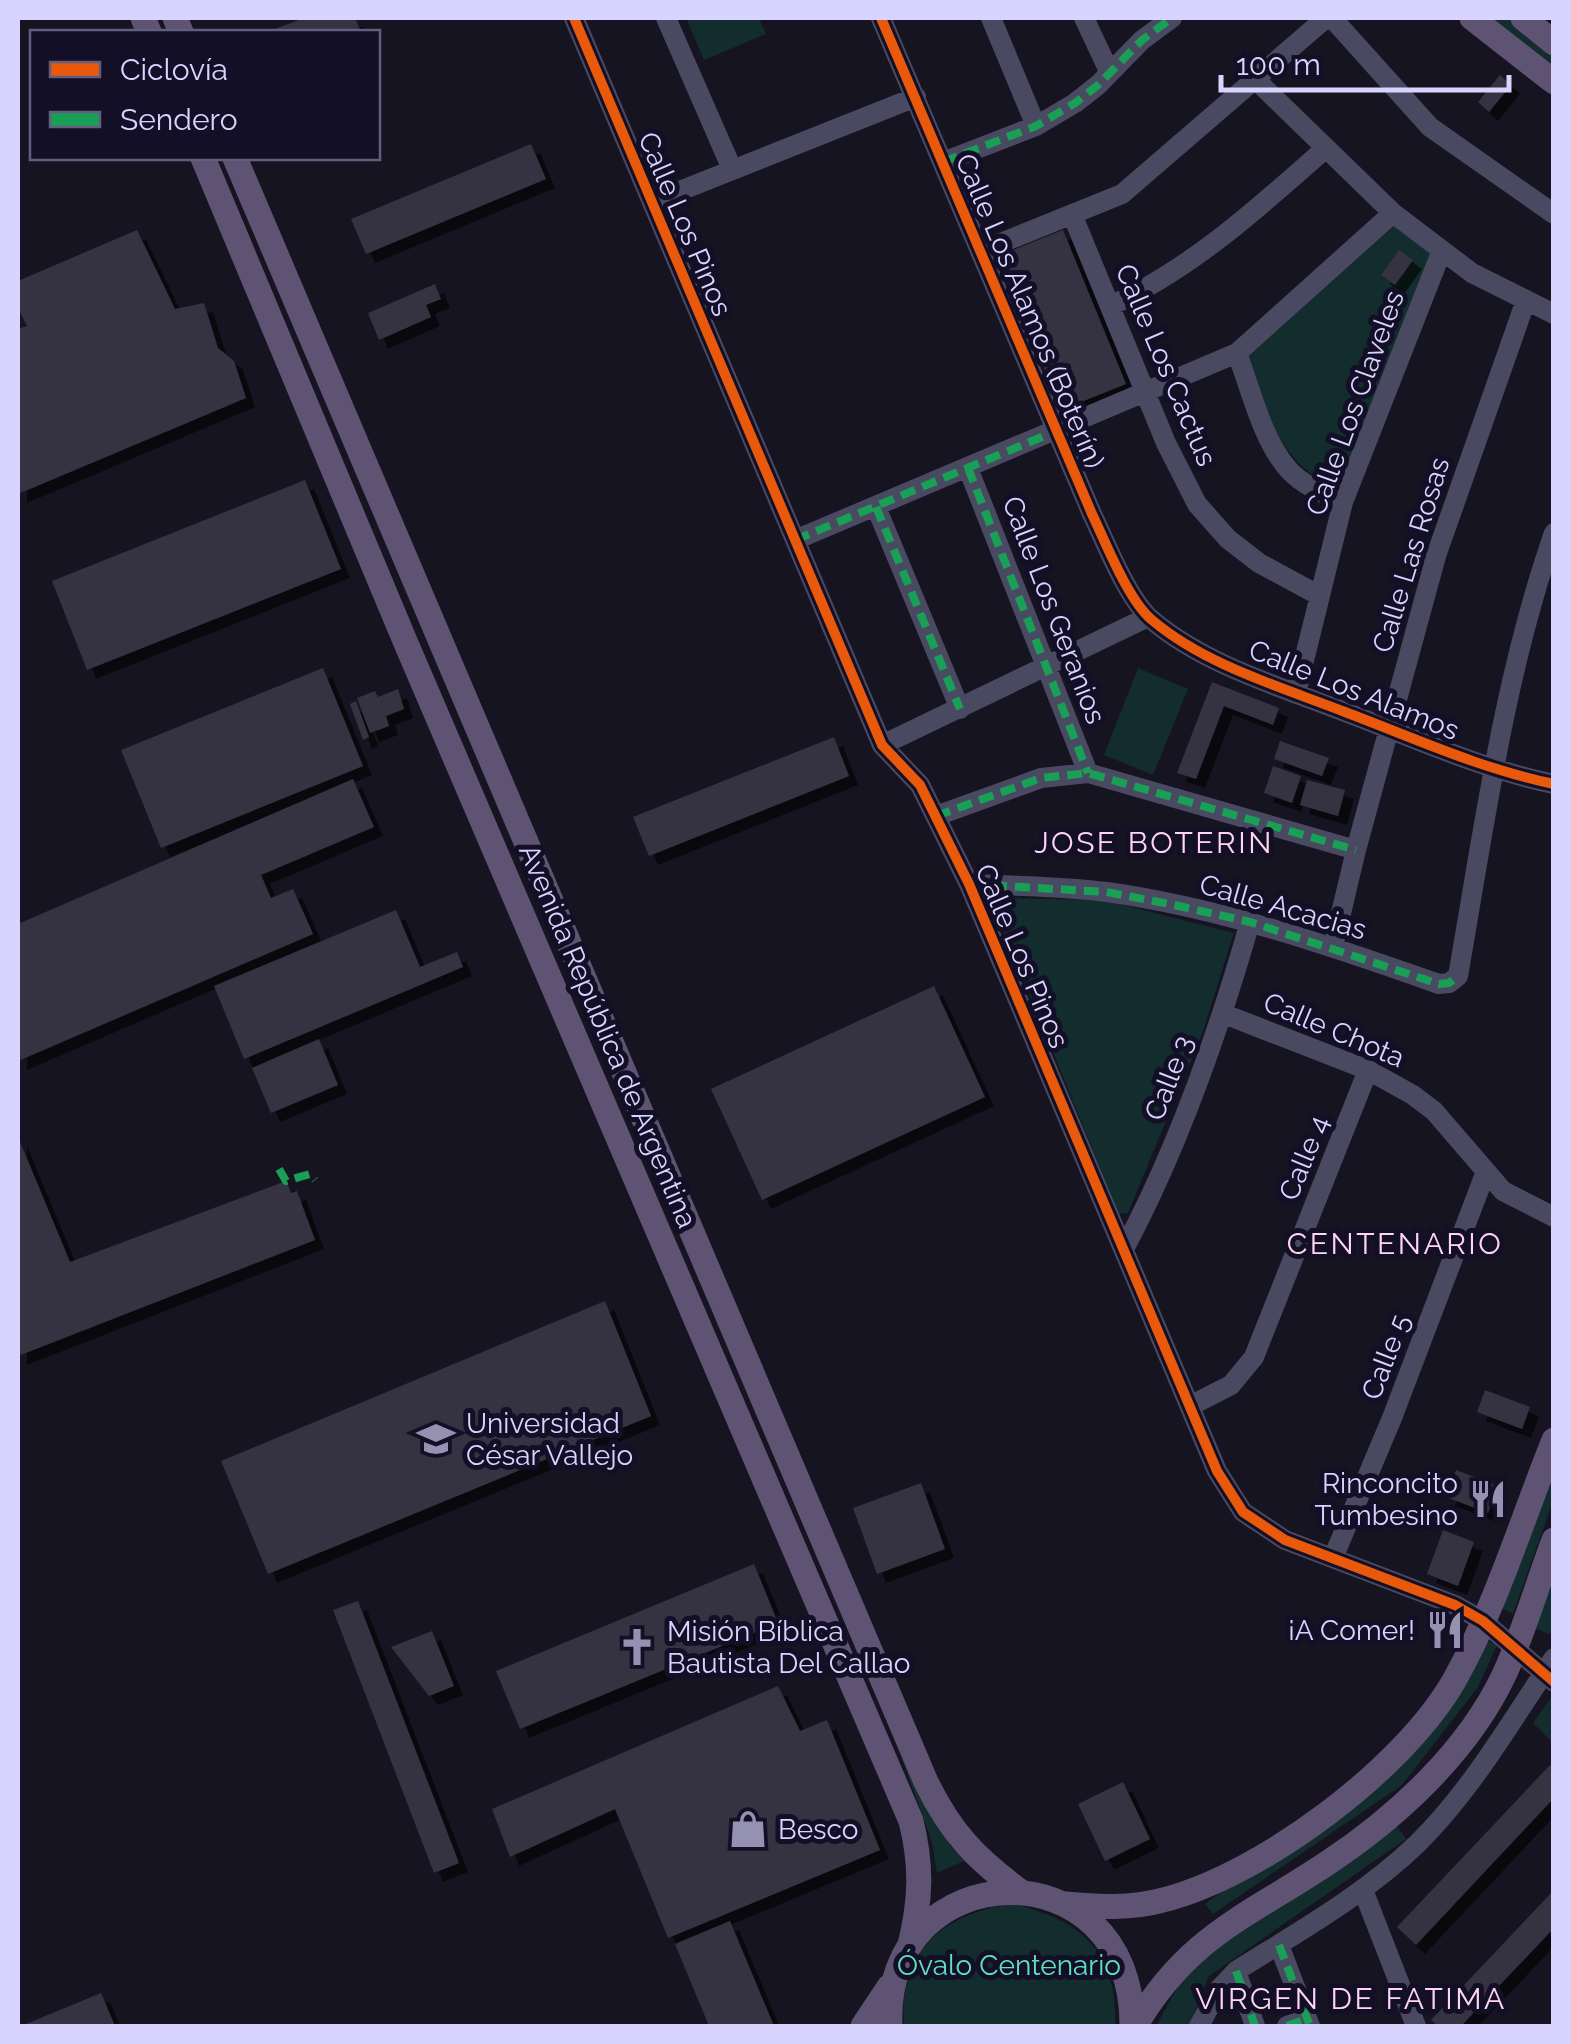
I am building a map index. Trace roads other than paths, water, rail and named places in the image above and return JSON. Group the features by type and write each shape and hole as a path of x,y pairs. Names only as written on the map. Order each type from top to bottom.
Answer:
{"main road":[{"path":"1472,18 1554,82"},
{"path":"1523,18 1554,44"},
{"name":"Avenida República de Argentina","path":"218,160 766,1405 907,1736 950,1826 976,1858 1021,1892"},
{"name":"Avenida República de Argentina","path":"218,160 405,641 911,1820 919,1851 920,1905 910,1945"},
{"path":"739,1416 766,1405"},
{"path":"863,2026 925,1926 966,1900 1021,1892 1064,1904 1113,1907 1163,1900 1218,1879 1316,1822 1356,1792 1414,1737 1454,1681 1483,1621 1553,1442"},
{"path":"1134,2026 1172,1974 1214,1934 1331,1861 1414,1793 1470,1730 1492,1698 1515,1646 1554,1540"},
{"path":"818,1600 845,1589"},
{"path":"881,1747 907,1736"},
{"path":"1064,1904 1108,1940 1122,1964 1132,1998 1134,2026"},
{"path":"890,2026 894,1978"}],"street":[{"name":"Calle Los Pinos","path":"574,18 882,745 920,785 969,884 1217,1471 1244,1512 1286,1540 1455,1605 1550,1671"},
{"path":"666,18 732,169"},
{"name":"Calle Los Alamos (Boterín)","path":"880,18 1056,431 1118,568 1148,617"},
{"path":"991,18 1036,126"},
{"path":"1084,18 1109,71"},
{"path":"943,162 1036,126 1075,102 1142,40 1172,18"},
{"path":"981,251 1122,194 1329,18 1430,128 1554,214"},
{"path":"1255,78 1393,213 1472,273 1554,314"},
{"path":"652,202 916,97"},
{"path":"1110,306 1156,286 1222,239 1326,148"},
{"path":"795,540 1236,353 1393,213"},
{"name":"Calle Los Cactus","path":"1072,214 1145,392 1197,504 1228,539 1259,563 1320,596"},
{"name":"Calle Los Claveles","path":"1296,693 1343,502 1442,250"},
{"name":"Calle Las Rosas","path":"1333,947 1436,556 1526,300"},
{"path":"1236,353 1264,424 1289,470 1305,484 1343,502"},
{"name":"Calle Los Geranios","path":"968,468 1088,773"},
{"path":"876,507 960,709"},
{"path":"1495,770 1532,595 1554,533"},
{"path":"882,745 1148,617"},
{"name":"Calle Los Alamos","path":"1148,617 1211,657 1296,693 1495,770 1554,784"},
{"name":"Calle Acacias","path":"969,884 1106,892 1250,922 1439,984 1449,983 1458,976 1495,770"},
{"path":"936,816 1041,778 1088,773 1356,850"},
{"name":"Calle 3","path":"1124,1248 1154,1192 1224,1014 1250,922"},
{"name":"Calle Chota","path":"1224,1014 1368,1070 1413,1095 1434,1112 1503,1191 1554,1217"},
{"name":"Calle 4","path":"1190,1406 1231,1385 1254,1357 1368,1070"},
{"name":"Calle 5","path":"1334,1558 1485,1174"},
{"path":"1199,2026 1219,1990 1236,1972 1363,1890 1418,1843 1456,1799 1550,1671"},
{"path":"1363,1890 1416,2026"},
{"path":"1279,1945 1301,2024"},
{"path":"1236,1972 1255,2026"}],"place":[{"name":"Universidad César Vallejo","path":"436,1439"},
{"name":"Rinconcito Tumbesino","path":"1488,1499"},
{"name":"¡A Comer!","path":"1445,1630"},
{"name":"Misión Bíblica Bautista Del Callao","path":"637,1647"},
{"name":"Besco","path":"748,1829"}],"district":[{"name":"JOSE BOTERIN","path":"1154,842"},
{"name":"CENTENARIO","path":"1395,1243"},
{"name":"VIRGEN DE FATIMA","path":"1351,1998"}],"park label":[{"name":"Óvalo Centenario","path":"1009,1965"}]}
